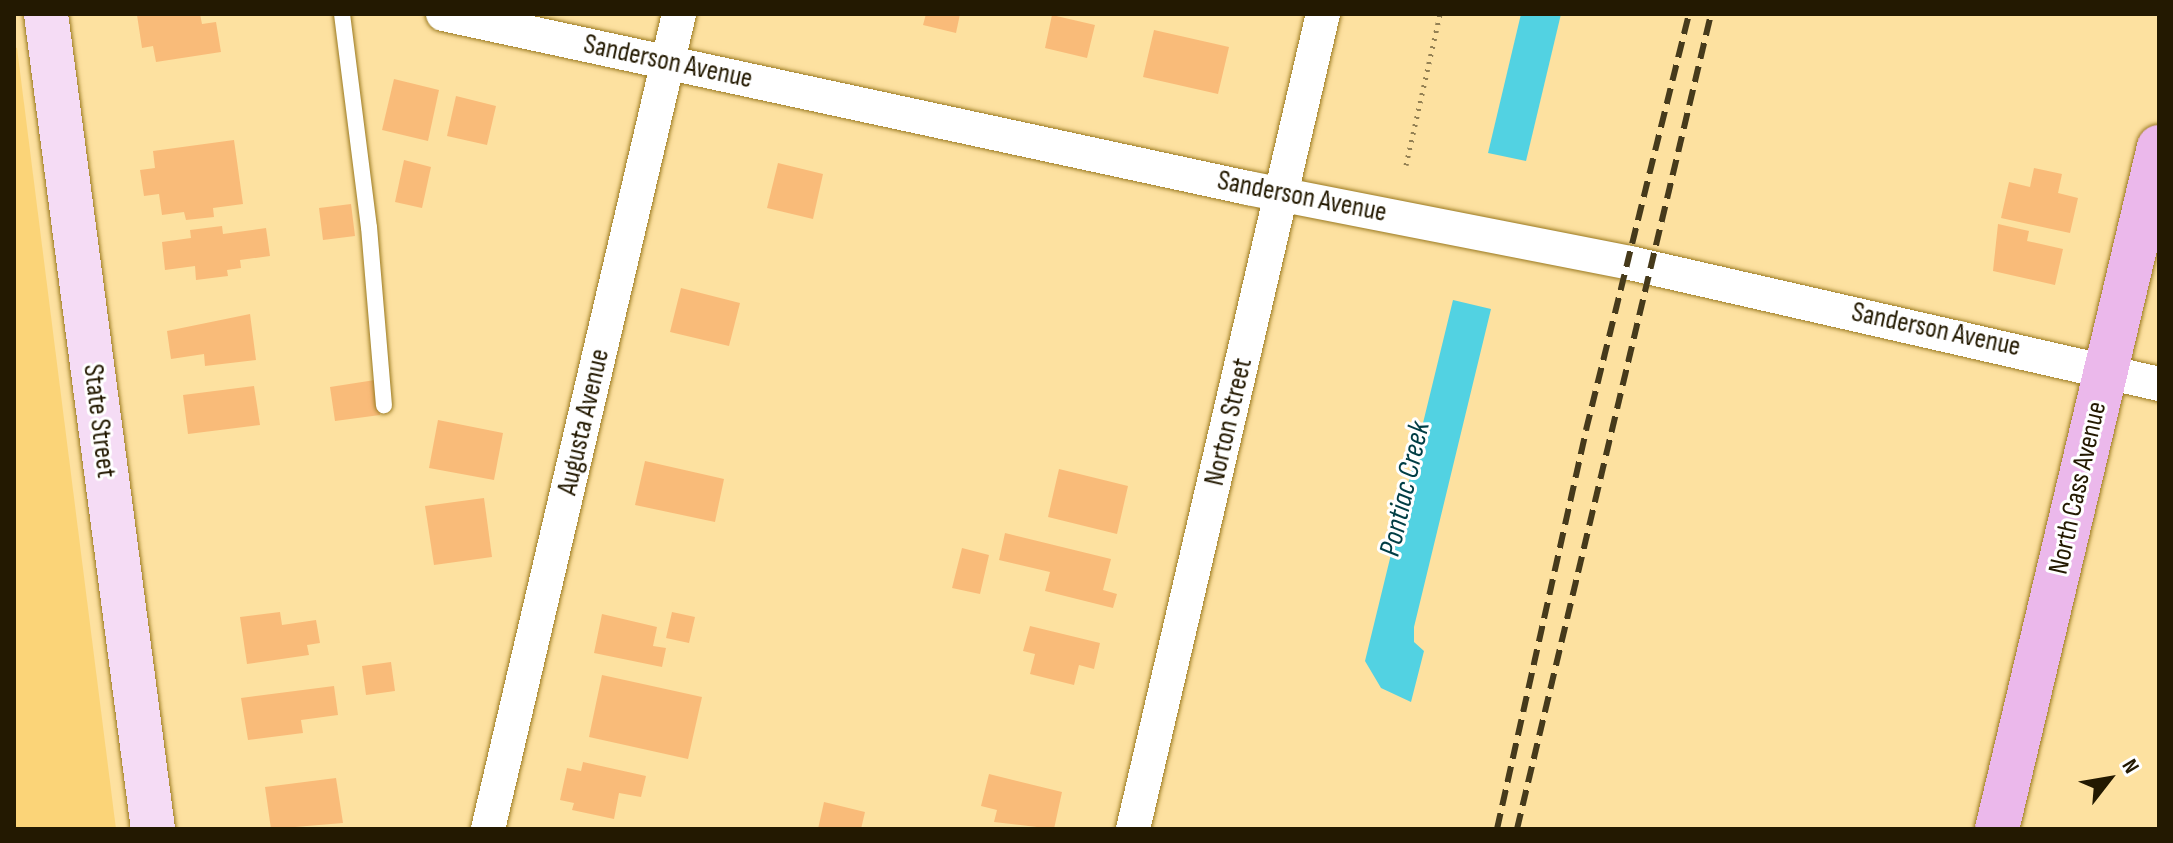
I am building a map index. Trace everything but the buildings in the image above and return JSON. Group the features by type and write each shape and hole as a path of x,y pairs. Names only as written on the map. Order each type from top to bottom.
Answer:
{"main road":[{"name":"State Street","path":"41,15 153,829"},
{"name":"North Cass Avenue","path":"1997,829 2159,147"}],"street":[{"name":"Sanderson Avenue","path":"443,14 1282,193 1630,263 2159,384"},
{"name":"Augusta Avenue","path":"488,829 679,14"},
{"name":"Norton Street","path":"1133,829 1323,14"}],"lane":[{"path":"342,14 369,227 384,405"}],"path":[{"path":"1406,165 1440,14"}],"shaded area":[{"path":"14,47 17,48 116,829 14,829"}],"water":[{"path":"1521,14 1561,14 1526,161 1488,153"},
{"path":"1453,300 1491,309 1414,627 1414,642 1424,651 1411,702 1381,688 1365,661"}],"railway":[{"path":"1497,829 1586,430 1689,14"},
{"path":"1517,829 1711,14"}],"water label":[{"name":"Pontiac Creek","path":"1405,489"}]}
